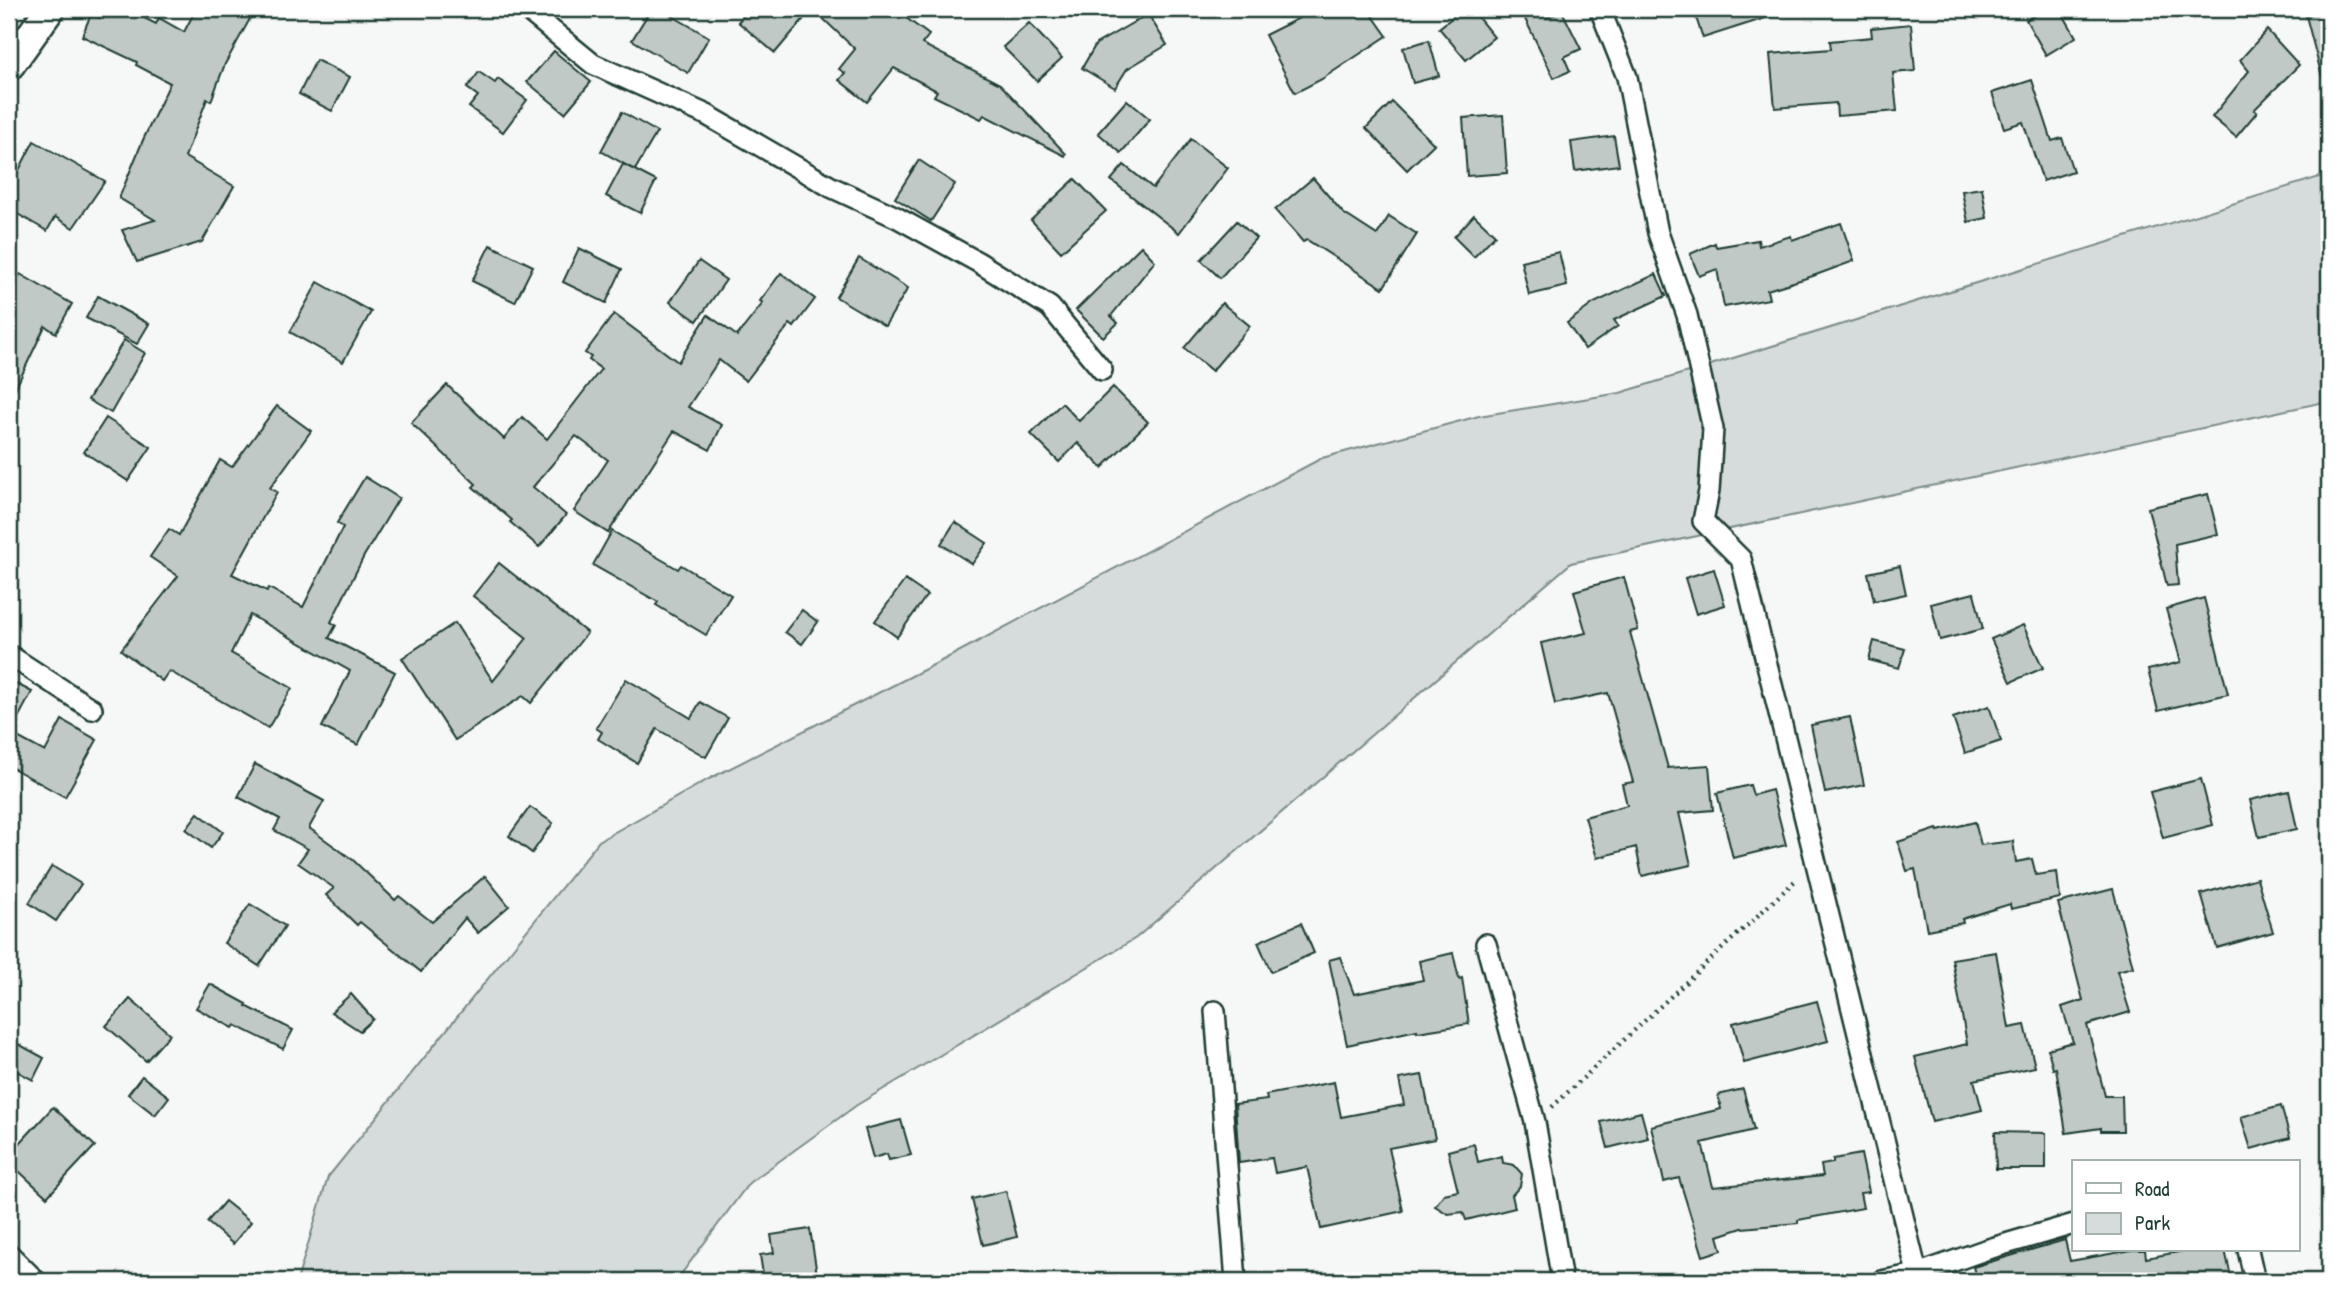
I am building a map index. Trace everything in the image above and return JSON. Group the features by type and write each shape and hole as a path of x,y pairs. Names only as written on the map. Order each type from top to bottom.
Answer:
{"street":[{"path":"10,63 50,9"},
{"path":"526,9 593,64 707,115 831,187 896,217 978,262 1050,307 1102,370"},
{"path":"1600,9 1628,77 1658,233 1688,315 1713,429 1709,491 1703,520 1741,559 1918,1278"},
{"path":"9,655 93,709"},
{"path":"1486,944 1535,1122 1562,1281"},
{"path":"1215,1012 1236,1281"},
{"path":"1881,1281 1918,1278 1984,1250 2072,1225"},
{"path":"2248,1252 2255,1281"},
{"path":"9,1254 36,1281"}],"path":[{"path":"1535,1122 1815,862"}],"green space":[{"path":"2329,174 2329,401 1571,563 1136,938 857,1105 749,1183 676,1281 297,1281 328,1177 599,841 709,779 945,659 1322,458 1479,416 1620,393"}],"building":[{"path":"107,9 126,9 156,24 159,18 184,32 196,9 236,9 251,17 225,64 211,101 207,99 185,157 234,186 202,242 137,262 122,230 155,220 119,198 170,83 136,65 137,62 82,36 91,14 103,19"},
{"path":"651,9 660,9 709,37 688,73 632,40"},
{"path":"749,9 812,9 775,53 738,22"},
{"path":"813,9 894,9 929,35 922,44 1000,84 1065,156 984,115 981,119 934,96 937,91 894,68 867,102 839,80 845,73 839,69 855,49"},
{"path":"1317,9 1368,9 1387,36 1322,79 1295,93 1265,35"},
{"path":"1463,9 1471,9 1494,37 1466,60 1439,28"},
{"path":"1693,9 1780,9 1781,13 1703,38"},
{"path":"2046,9 2060,9 2076,37 2046,55 2026,20"},
{"path":"2329,9 2329,76 2322,77 2306,16"},
{"path":"1543,10 1547,18 1562,11 1581,49 1564,57 1570,71 1554,78 1525,19"},
{"path":"1148,14 1167,45 1127,69 1115,88 1082,68 1096,44"},
{"path":"1029,23 1062,58 1037,81 1003,47"},
{"path":"1911,24 1915,71 1893,73 1897,111 1837,116 1836,103 1775,108 1770,54 1831,49 1830,41 1872,37 1871,28"},
{"path":"2267,30 2299,65 2254,110 2257,112 2236,137 2212,117 2249,71 2240,60"},
{"path":"1429,40 1439,76 1413,83 1403,48"},
{"path":"554,51 591,82 565,113 527,82"},
{"path":"316,60 350,77 332,111 299,94"},
{"path":"479,72 495,83 498,79 527,100 503,132 469,107 478,96 467,88"},
{"path":"2032,80 2052,141 2062,138 2073,171 2043,181 2023,122 2004,128 1992,93"},
{"path":"1127,100 1150,119 1121,153 1098,133"},
{"path":"1392,102 1434,144 1407,170 1366,128"},
{"path":"622,112 657,132 635,170 601,151"},
{"path":"1503,115 1507,173 1467,176 1463,118"},
{"path":"1614,136 1619,165 1575,171 1571,142"},
{"path":"1191,139 1228,168 1179,233 1111,180 1124,165 1153,188"},
{"path":"34,141 105,181 73,228 55,217 47,231 9,209 9,168 17,174"},
{"path":"919,160 955,184 931,221 895,198"},
{"path":"623,164 656,181 640,213 606,196"},
{"path":"1313,178 1343,213 1377,235 1389,216 1417,234 1383,288 1307,240 1303,242 1275,210"},
{"path":"1075,179 1106,211 1061,252 1031,220"},
{"path":"1982,188 1987,218 1968,222 1962,191"},
{"path":"1474,215 1495,235 1474,257 1454,237"},
{"path":"1237,221 1256,238 1220,278 1201,260"},
{"path":"1841,223 1854,261 1767,290 1769,299 1724,307 1717,269 1699,276 1690,254 1715,243 1716,247 1758,240 1759,246 1791,236 1792,240"},
{"path":"490,245 533,266 515,302 472,281"},
{"path":"1141,246 1155,261 1111,316 1118,323 1103,337 1076,310"},
{"path":"579,248 622,269 606,303 563,282"},
{"path":"1559,252 1567,286 1529,295 1521,261"},
{"path":"859,258 908,288 885,326 836,297"},
{"path":"699,261 726,280 697,321 670,302"},
{"path":"781,273 815,299 794,327 790,324 746,381 719,360 688,407 722,425 710,450 674,431 608,533 574,511 608,460 576,436 533,487 566,515 539,547 473,487 476,484 411,423 447,385 504,439 522,417 547,439 601,369 589,360 591,357 585,353 614,314 678,362 708,315 737,336 763,303 760,301"},
{"path":"20,274 72,304 56,333 45,326 9,402 9,294"},
{"path":"1656,274 1666,296 1614,320 1618,326 1585,349 1567,323 1594,303"},
{"path":"318,282 371,312 343,362 290,332"},
{"path":"98,296 149,324 137,344 86,318"},
{"path":"1222,303 1250,326 1212,371 1184,348"},
{"path":"124,340 145,353 111,413 88,400"},
{"path":"1113,387 1148,422 1102,468 1078,443 1059,462 1031,434 1062,403 1079,421"},
{"path":"277,406 311,431 270,488 277,492 232,574 267,591 269,588 303,607 343,527 337,523 365,477 399,498 364,556 331,622 336,625 329,638 395,672 358,745 322,727 350,671 250,615 231,653 292,688 268,728 169,671 162,681 121,650 178,576 150,557 169,529 179,535 220,460 232,467"},
{"path":"106,418 151,447 128,481 84,452"},
{"path":"2208,494 2218,534 2175,544 2178,585 2167,586 2148,508"},
{"path":"955,522 987,543 972,564 941,544"},
{"path":"612,531 678,569 681,565 731,595 706,635 656,605 658,602 593,565"},
{"path":"499,563 587,633 531,703 523,696 455,740 402,658 455,623 493,681 527,638 473,596"},
{"path":"1900,566 1906,594 1874,601 1868,573"},
{"path":"1714,569 1725,605 1696,614 1685,578"},
{"path":"1624,577 1638,630 1630,632 1668,768 1709,765 1713,810 1679,813 1691,865 1642,876 1636,847 1597,858 1585,817 1627,805 1622,784 1633,782 1608,693 1555,704 1541,643 1586,633 1574,591"},
{"path":"905,580 927,595 897,637 875,621"},
{"path":"1974,593 1983,629 1940,640 1931,604"},
{"path":"2204,598 2228,694 2158,711 2148,670 2181,662 2166,609"},
{"path":"802,610 818,622 802,644 785,632"},
{"path":"2023,625 2043,668 2011,682 1991,639"},
{"path":"1874,641 1905,649 1899,668 1869,660"},
{"path":"626,679 691,718 700,702 728,718 706,757 657,729 637,763 598,739 602,732 596,728"},
{"path":"9,680 32,692 10,733 45,752 62,720 97,740 65,797 9,766"},
{"path":"1989,706 2001,741 1965,753 1953,718"},
{"path":"1850,717 1864,785 1825,793 1811,725"},
{"path":"255,764 324,801 309,828 353,860 395,900 399,896 432,922 485,876 509,906 478,933 465,918 421,972 360,922 357,925 326,895 334,888 298,863 308,849 274,830 280,819 238,797"},
{"path":"2201,779 2213,825 2163,838 2150,792"},
{"path":"1750,785 1753,795 1772,790 1786,845 1733,858 1717,793"},
{"path":"2289,791 2297,829 2259,837 2250,800"},
{"path":"530,807 553,823 532,853 509,836"},
{"path":"198,813 223,832 211,848 186,829"},
{"path":"1975,822 1981,845 2013,841 2016,862 2032,859 2036,875 2057,872 2060,898 2011,909 2010,904 1962,919 1963,923 1927,930 1915,869 1907,871 1898,842 1937,829 1938,831"},
{"path":"52,866 81,884 56,921 29,903"},
{"path":"2257,878 2273,932 2217,948 2201,894"},
{"path":"2113,889 2133,967 2117,971 2130,1012 2087,1025 2105,1096 2122,1096 2123,1131 2101,1131 2101,1128 2066,1133 2056,1068 2053,1069 2048,1049 2073,1042 2062,1007 2083,1000 2058,903"},
{"path":"250,904 285,926 259,966 224,943"},
{"path":"1301,923 1314,953 1271,972 1258,942"},
{"path":"1996,952 2009,1028 2025,1025 2035,1067 1974,1080 1982,1110 1932,1122 1915,1057 1967,1044 1952,959"},
{"path":"1453,953 1459,979 1462,978 1469,1024 1417,1030 1347,1045 1329,960 1340,957 1354,994 1423,980 1419,961"},
{"path":"210,984 293,1030 283,1049 235,1025 233,1028 196,1008"},
{"path":"351,994 373,1019 360,1031 331,1012"},
{"path":"130,999 170,1034 146,1061 106,1026"},
{"path":"1817,1001 1828,1041 1744,1063 1733,1023"},
{"path":"9,1039 44,1058 33,1080 9,1067"},
{"path":"1422,1075 1435,1139 1389,1148 1403,1211 1321,1229 1307,1167 1275,1173 1272,1158 1239,1163 1235,1104 1267,1100 1266,1095 1334,1082 1341,1117 1404,1105 1399,1079"},
{"path":"142,1076 169,1097 155,1115 128,1094"},
{"path":"1743,1089 1754,1130 1702,1143 1713,1187 1823,1176 1821,1165 1833,1163 1833,1159 1861,1154 1869,1192 1860,1193 1863,1208 1798,1220 1798,1223 1742,1228 1718,1236 1722,1250 1703,1256 1679,1178 1664,1182 1651,1126 1721,1109 1718,1095"},
{"path":"2281,1106 2290,1138 2251,1149 2241,1117"},
{"path":"53,1107 95,1146 47,1197 9,1162 9,1155"},
{"path":"1641,1112 1648,1138 1608,1148 1601,1122"},
{"path":"901,1120 911,1155 889,1160 887,1154 873,1158 865,1129"},
{"path":"1995,1132 2046,1133 2046,1169 1996,1169"},
{"path":"1474,1144 1478,1162 1502,1156 1503,1163 1514,1165 1522,1174 1520,1186 1512,1195 1515,1208 1466,1220 1463,1212 1448,1214 1435,1206 1444,1194 1458,1191 1448,1151"},
{"path":"1006,1191 1017,1237 983,1245 972,1199"},
{"path":"225,1201 251,1222 233,1244 207,1222"},
{"path":"810,1229 818,1281 764,1281 760,1255 774,1253 771,1235"},
{"path":"2065,1240 2070,1261 2121,1252 2145,1252 2146,1258 2178,1252 2225,1252 2232,1281 2181,1281 2179,1273 2136,1281 1977,1281 1973,1267"}]}
